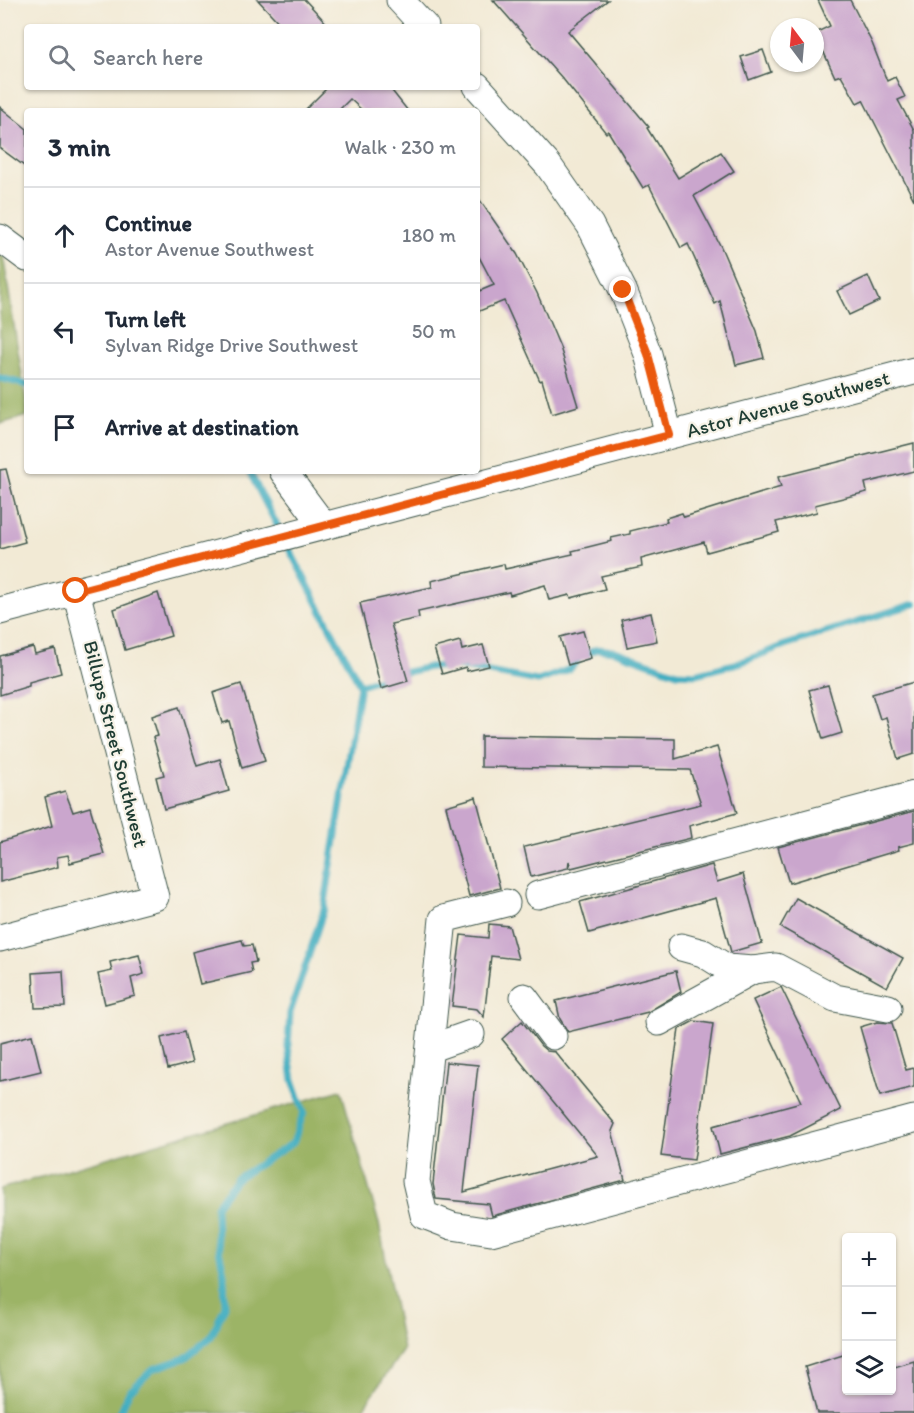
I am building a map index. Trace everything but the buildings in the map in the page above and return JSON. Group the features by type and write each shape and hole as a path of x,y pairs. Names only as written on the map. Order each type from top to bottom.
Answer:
{"street":[{"path":"400,0 421,24"},
{"path":"480,89 548,165 590,225 623,290 644,343 669,435"},
{"path":"0,238 24,256"},
{"name":"Astor Avenue Southwest","path":"0,611 914,371"},
{"path":"285,474 324,526"},
{"name":"Billups Street Southwest","path":"0,939 155,897 76,591"},
{"path":"538,895 914,795"},
{"path":"506,903 443,919 416,1181 424,1215 452,1226 491,1232 914,1119"},
{"path":"681,947 703,953 727,968 753,970 776,967 835,998 888,1008"},
{"path":"659,1022 753,970"},
{"path":"524,997 553,1036"},
{"path":"431,1048 471,1034"}],"green space":[{"path":"0,236 24,389 24,417 0,424"},
{"path":"341,1090 379,1224 403,1350 360,1413 0,1413 0,1189"}],"waterway":[{"path":"0,378 24,384"},
{"path":"251,474 281,533"},
{"path":"120,1413 129,1392 153,1369 185,1358 211,1337 225,1306 224,1273 217,1240 216,1206 236,1179 293,1143 304,1112 293,1080 288,1047 290,1013 324,909 360,685 286,543"},
{"path":"397,674 430,667 457,666 538,681 570,669 580,657 597,649 615,651 677,673 696,674 742,662 785,645 914,604"},
{"path":"360,685 386,677"}],"route":[{"path":"76,591 669,435 648,354 623,290"}]}
